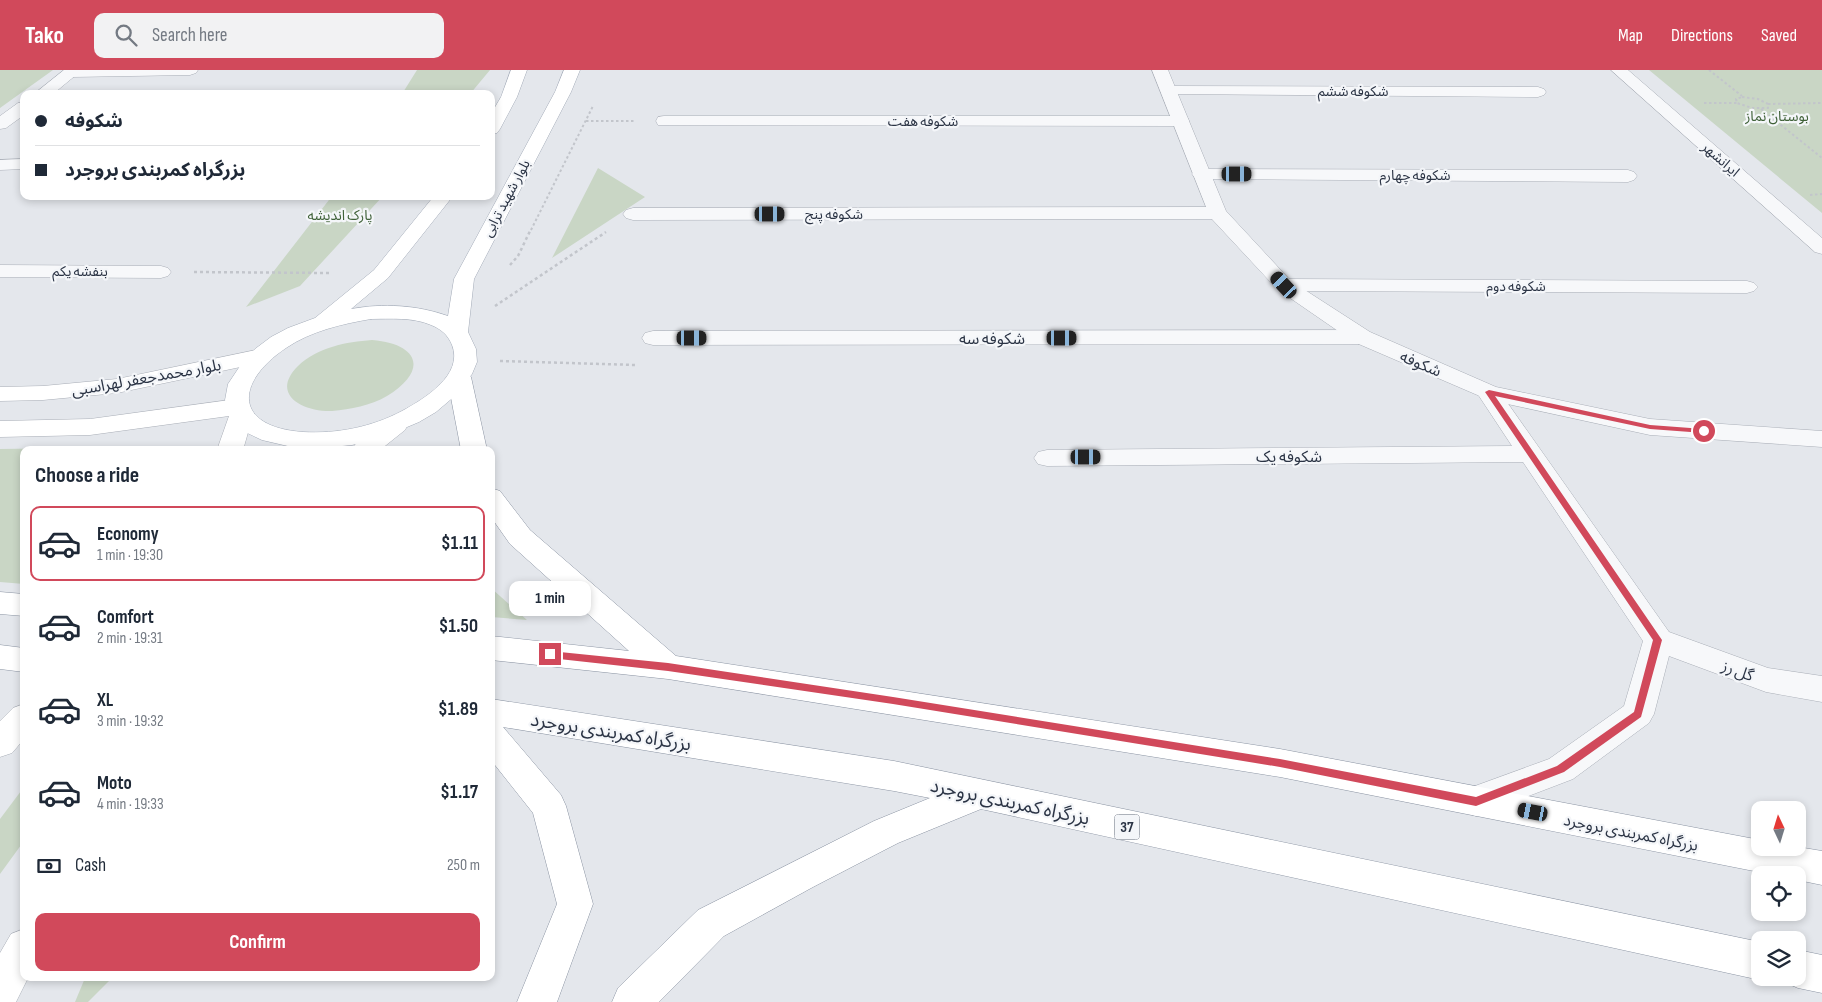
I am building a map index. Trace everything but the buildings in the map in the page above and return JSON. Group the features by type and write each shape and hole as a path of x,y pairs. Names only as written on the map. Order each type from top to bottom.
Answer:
{"main road":[{"path":"495,122 509,97 519,70"},
{"name":"بلوار شهید ترابی","path":"457,332 464,279 563,92 572,70"},
{"path":"320,324 381,274 441,200"},
{"path":"231,446 239,411 237,390 246,372 261,356 278,343 320,324 343,317 371,312 398,312 422,315 442,322 457,332 464,342 462,368 473,446"},
{"name":"بلوار محمدجعفر لهراسبی","path":"0,394 43,393 117,386 261,356"},
{"path":"239,411 254,428 276,437 303,441 333,440 365,434 396,424 423,410 444,394 462,368"},
{"path":"0,429 90,427 239,411"},
{"path":"369,446 396,424"},
{"path":"495,503 520,537 668,667"},
{"path":"0,603 20,606"},
{"name":"بزرگراه کمربندی بروجرد","path":"495,648 668,667 893,700 1270,762 1822,868"},
{"name":"بزرگراه کمربندی بروجرد","path":"495,713 894,776 1751,959"},
{"path":"0,743 20,721"},
{"path":"495,741 549,806 575,904 537,1002"},
{"path":"632,1002 711,923 800,874 886,832 978,795"},
{"path":"0,992 20,954"},
{"path":"1806,971 1822,974"}],"street":[{"path":"47,90 73,71 190,70"},
{"name":"شکوفه","path":"1160,70 1217,213 1284,285 1362,337 1489,392 1650,427 1822,439"},
{"name":"ایرانشهر","path":"1619,70 1822,248"},
{"name":"شکوفه ششم","path":"1168,91 1538,92"},
{"path":"0,124 20,110"},
{"name":"شکوفه هفت","path":"664,121 1181,121"},
{"path":"0,165 20,164"},
{"name":"شکوفه چهارم","path":"1202,174 1628,176"},
{"name":"شکوفه پنج","path":"634,214 1217,213"},
{"name":"بنفشه یکم","path":"0,271 161,272"},
{"name":"شکوفه دوم","path":"1284,285 1747,287"},
{"name":"شکوفه سه","path":"653,338 1362,337"},
{"path":"1476,801 1561,769 1638,714 1658,640 1489,392"},
{"name":"شکوفه یک","path":"1048,458 1531,454"},
{"name":"گل رز","path":"1658,640 1766,680 1822,689"}],"path":[{"path":"1709,70 1742,97"},
{"path":"1767,104 1768,108 1751,108 1737,103 1736,99 1742,97 1758,99 1767,104 1822,104"},
{"path":"1761,109 1822,158"},
{"path":"586,121 664,121"},
{"path":"457,332 634,214"},
{"path":"161,272 381,274"},
{"path":"462,368 642,366 653,338"}],"green space":[{"path":"0,70 53,70 25,90 20,90 20,94 0,108"},
{"path":"417,70 490,70 473,90 404,90"},
{"name":"بوستان نماز","path":"1649,70 1822,70 1822,213"},
{"path":"598,168 645,197 552,258"},
{"name":"پارک اندیشه","path":"329,200 379,200 300,286 246,307"},
{"path":"372,340 388,342 400,347 413,360 413,368 409,377 387,396 360,406 321,411 301,405 289,393 287,385 290,376 298,366 314,354 352,342"},
{"path":"0,449 20,449 20,584 0,582"},
{"path":"495,592 527,620 495,617"},
{"path":"20,792 20,846 0,874 0,819"},
{"path":"84,981 109,981 88,1002 75,1002"}],"route":[{"path":"550,654 668,667 893,700 1280,763 1476,801 1561,769 1638,714 1658,640 1489,392 1650,427 1704,431"}]}
